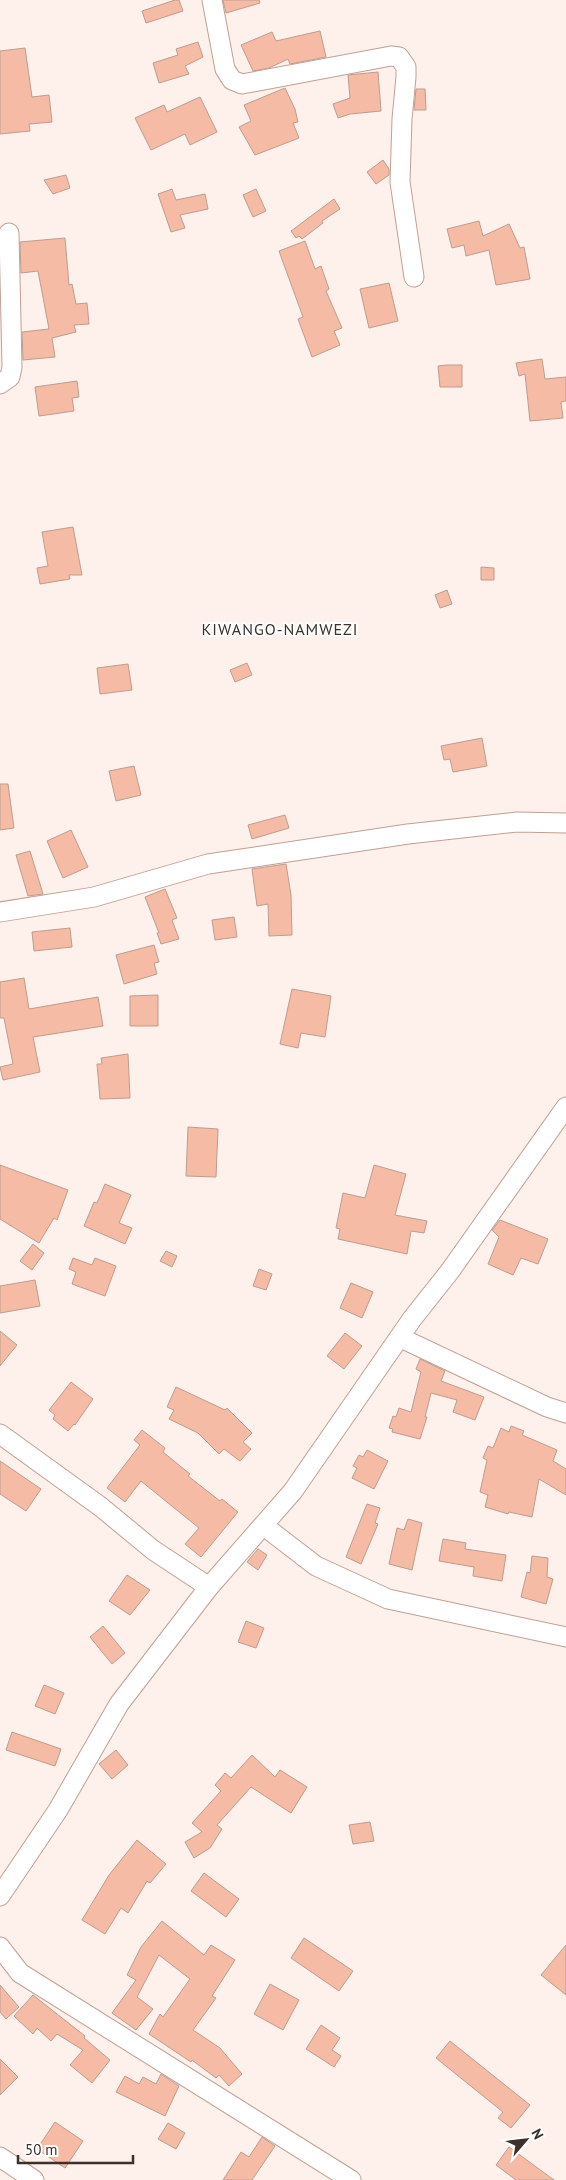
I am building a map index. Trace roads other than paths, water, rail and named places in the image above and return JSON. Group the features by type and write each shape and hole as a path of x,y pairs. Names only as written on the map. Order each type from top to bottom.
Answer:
{"street":[{"path":"212,0 226,69 232,80 242,84 391,56 399,58 406,67 401,127 400,182 414,277"},
{"path":"0,384 10,377 12,367 9,233"},
{"path":"0,912 94,897 217,862 408,834 517,822 566,823"},
{"path":"4,1885 58,1810 119,1704 209,1587 264,1526 293,1490 565,1111"},
{"path":"401,1338 547,1407 566,1413"},
{"path":"0,1434 101,1507 153,1550 209,1587"},
{"path":"264,1526 316,1566 388,1599 566,1637"},
{"path":"0,1947 20,1973 351,2180"},
{"path":"0,2157 34,2180"}],"district":[{"name":"KIWANGO-NAMWEZI","path":"280,629"}]}
